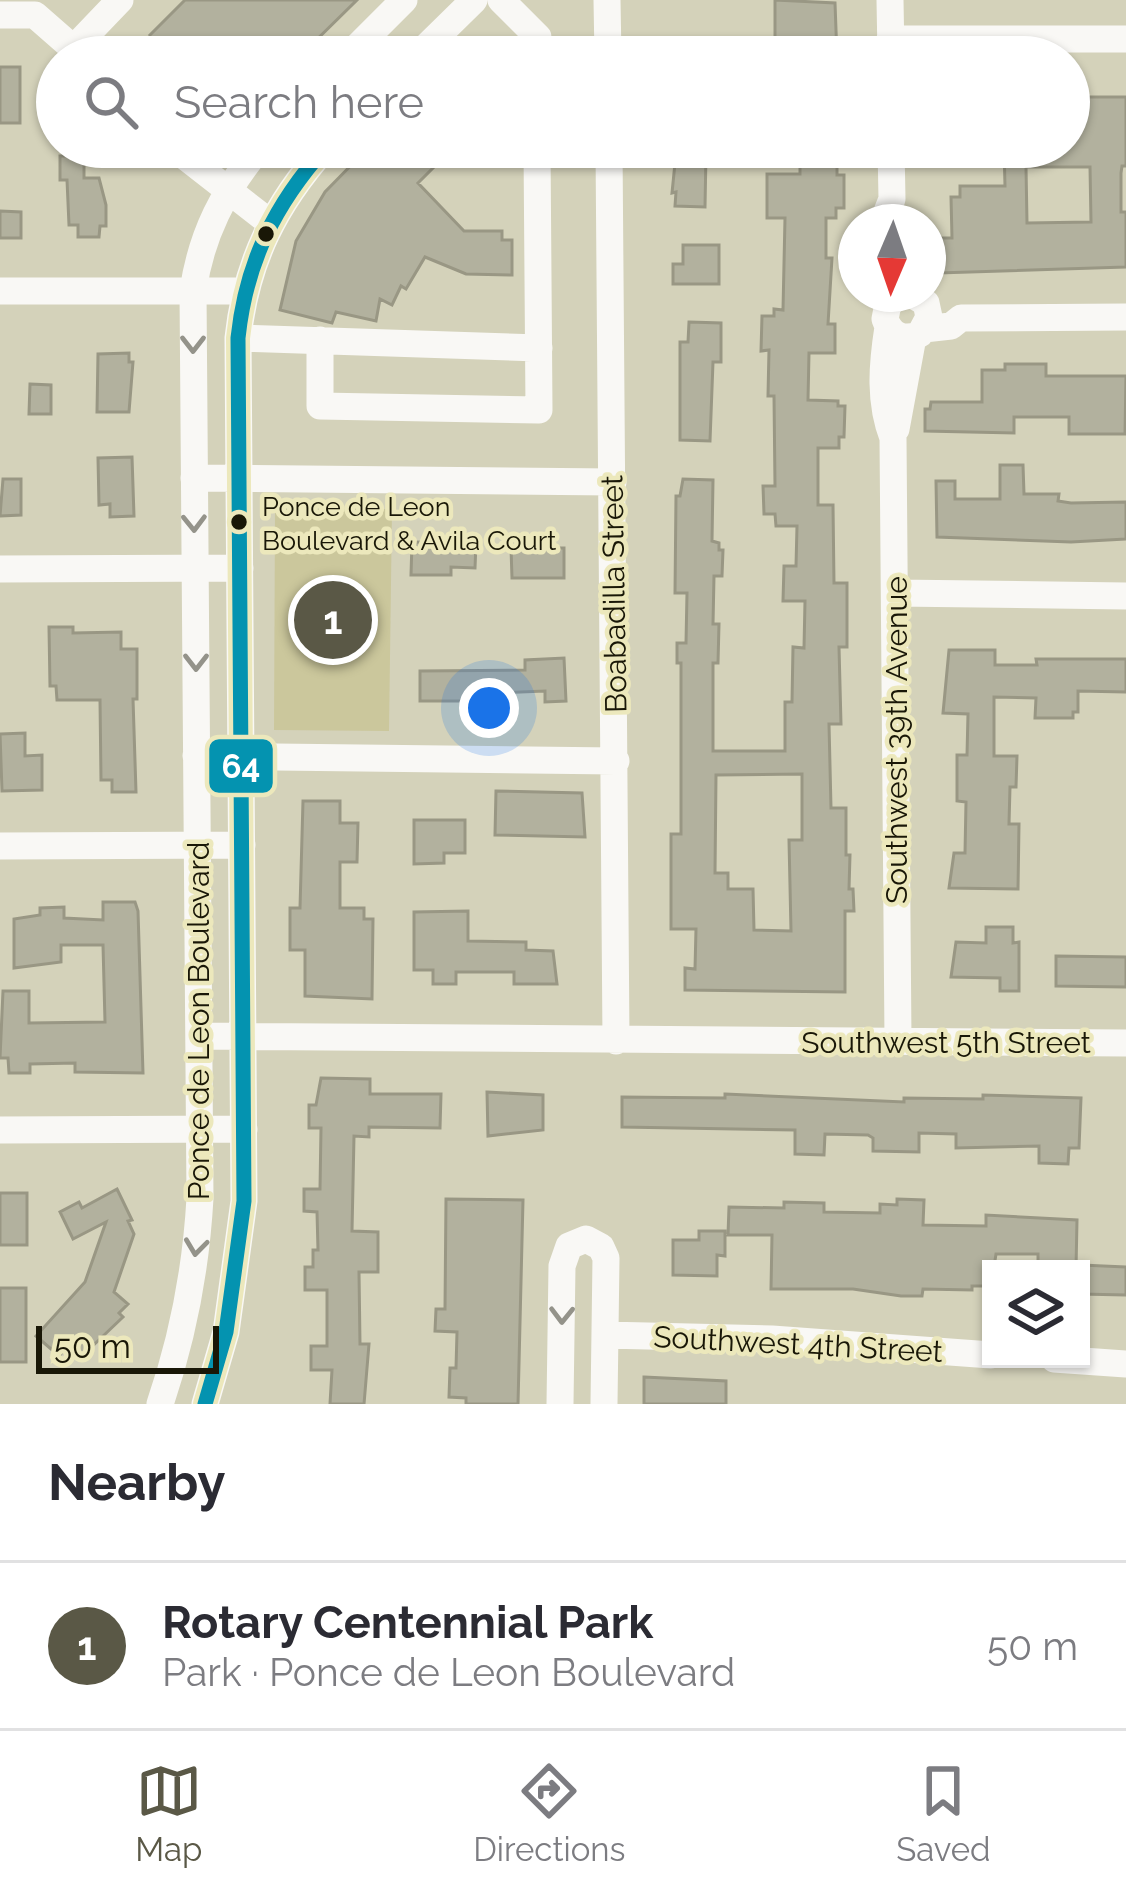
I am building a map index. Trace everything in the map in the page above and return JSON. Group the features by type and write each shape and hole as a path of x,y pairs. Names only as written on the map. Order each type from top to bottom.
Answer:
{"street":[{"path":"92,36 120,0"},
{"path":"368,36 404,0"},
{"path":"437,36 474,0"},
{"path":"501,0 537,36"},
{"path":"607,0 608,36"},
{"path":"890,0 891,36"},
{"path":"0,15 34,8 63,36"},
{"path":"1090,40 1126,39"},
{"path":"198,168 269,222"},
{"name":"Ponce de Leon Boulevard","path":"160,1404 184,1322 197,1240 200,1036 193,291 206,231 245,168"},
{"name":"Ponce de Leon Boulevard","path":"205,1404 226,1332 241,1244 238,338 245,291 269,222 310,168"},
{"path":"320,340 320,406 539,410 537,168"},
{"name":"Boabadilla Street","path":"609,168 616,1041"},
{"path":"891,168 892,204"},
{"path":"0,291 245,291"},
{"path":"946,307 961,318 1126,317"},
{"name":"Southwest 39th Avenue","path":"898,1041 893,438 906,361 905,312"},
{"path":"238,338 538,348"},
{"path":"194,478 613,482"},
{"path":"0,569 240,568"},
{"path":"896,593 1126,596"},
{"path":"196,756 616,761"},
{"path":"0,846 242,845"},
{"path":"200,1036 616,1041"},
{"name":"Southwest 5th Street","path":"616,1041 1126,1043"},
{"path":"0,1130 244,1130"},
{"path":"560,1404 562,1266 576,1240 594,1241 606,1258 604,1404"},
{"name":"Southwest 4th Street","path":"605,1335 772,1339 982,1353"},
{"path":"1090,1362 1126,1364"}],"shaded area":[{"path":"275,509 392,509 389,731 274,730"}],"building":[{"path":"185,0 357,0 320,36 150,35"},
{"path":"775,0 835,3 836,36 775,36"},
{"path":"0,67 20,67 20,123 0,123"},
{"path":"1090,97 1126,97 1121,212 1126,212 1126,267 946,273 946,238 952,238 951,197 960,197 960,186 1005,186 1005,168 1026,168 1027,223 1091,222"},
{"path":"60,168 84,168 84,178 99,178 106,226 100,226 99,237 78,237 78,225 69,225 67,180 60,180"},
{"path":"348,168 433,168 418,183 464,231 502,231 502,240 512,240 512,275 466,274 425,257 392,305 380,299 376,321 336,312 332,323 280,310 296,241 325,192"},
{"path":"674,168 706,168 705,207 675,206 676,192 672,193"},
{"path":"837,168 837,175 844,175 844,204 838,204 836,218 826,218 826,258 832,258 828,324 835,324 835,353 809,353 808,400 838,401 838,406 845,406 839,448 818,448 818,505 833,505 834,583 847,583 847,647 839,647 841,724 829,724 831,808 846,808 846,855 850,855 849,889 853,889 854,911 845,911 845,992 685,990 685,968 695,969 696,929 671,929 671,834 681,834 677,643 686,643 687,593 675,593 676,496 680,496 683,479 713,480 712,541 723,550 722,576 714,576 713,624 719,624 718,663 713,663 713,751 785,751 785,702 792,702 793,647 804,648 805,601 783,601 784,566 796,566 797,526 776,526 775,514 764,514 763,486 775,486 774,396 768,396 769,350 761,351 762,316 783,310 785,218 767,218 767,174","holes":["802,774 802,840 789,840 791,931 754,930 753,889 728,889 728,873 715,873 716,775"]},
{"path":"0,211 21,212 21,238 0,238"},
{"path":"683,245 719,245 719,284 673,284 673,264 683,264"},
{"path":"689,322 721,323 721,362 713,362 710,441 680,440 680,342 688,342"},
{"path":"129,353 129,362 133,362 129,412 97,412 98,354"},
{"path":"1005,364 1046,364 1046,376 1126,376 1125,434 1069,434 1069,417 1014,417 1014,433 925,431 925,409 930,409 931,402 982,402 982,370 1005,370"},
{"path":"30,384 51,385 51,414 29,414"},
{"path":"132,457 134,516 110,517 110,504 99,505 98,458"},
{"path":"1000,465 1023,465 1024,494 1059,494 1058,501 1071,503 1126,502 1126,539 937,537 936,481 955,481 955,499 1000,499"},
{"path":"3,479 21,479 21,515 0,516"},
{"path":"412,542 476,543 475,568 451,567 451,575 411,575"},
{"path":"511,548 564,548 564,578 512,578"},
{"path":"49,627 73,627 73,633 121,632 121,649 137,649 137,699 133,699 136,792 112,792 112,780 101,780 100,700 57,700 56,686 50,686"},
{"path":"949,650 995,650 995,665 1037,665 1036,659 1126,659 1126,692 1078,691 1078,712 1073,712 1073,718 1035,718 1036,698 994,697 994,756 1017,756 1009,824 1019,824 1018,889 949,888 954,853 965,853 966,802 957,801 957,755 967,755 968,714 943,713"},
{"path":"564,658 566,701 545,702 545,691 494,693 494,701 420,701 420,671 525,670 525,660"},
{"path":"25,733 25,756 42,755 42,790 2,791 0,734"},
{"path":"496,791 582,793 585,837 495,835"},
{"path":"303,801 340,801 340,823 358,823 357,862 340,862 340,908 364,908 364,919 373,919 372,999 305,996 305,950 290,950 290,908 300,908"},
{"path":"414,820 465,820 465,853 444,853 444,863 414,864"},
{"path":"103,902 135,902 138,911 143,1073 75,1072 75,1063 30,1064 30,1073 9,1073 8,1058 0,1058 3,991 29,991 29,1023 105,1022 103,945 61,945 61,962 14,968 14,919 40,915 40,908 64,907 64,918 103,920"},
{"path":"468,911 468,941 526,942 526,950 553,951 557,984 514,984 514,972 456,972 456,984 433,984 433,970 414,970 414,912"},
{"path":"986,927 1013,927 1013,943 1019,942 1019,991 1000,991 1000,978 951,977 956,942 986,943"},
{"path":"1056,956 1126,957 1126,987 1056,986"},
{"path":"321,1078 370,1079 370,1094 441,1094 440,1128 369,1127 369,1137 354,1136 352,1231 378,1232 378,1272 359,1272 360,1344 369,1344 364,1404 330,1404 332,1370 311,1370 311,1346 327,1346 327,1290 305,1290 305,1267 313,1267 313,1250 318,1250 317,1212 304,1211 304,1189 320,1189 321,1128 309,1128 309,1105 316,1105"},
{"path":"487,1092 543,1095 543,1130 488,1136"},
{"path":"725,1094 904,1102 904,1098 983,1099 983,1095 1081,1098 1079,1148 1069,1148 1068,1164 1039,1163 1039,1146 956,1148 956,1134 919,1133 919,1152 873,1151 873,1138 868,1135 825,1134 824,1155 795,1154 795,1130 622,1127 622,1097 725,1098"},
{"path":"117,1189 134,1234 114,1292 128,1304 119,1313 123,1317 80,1358 68,1346 59,1356 36,1336 85,1282 106,1222 73,1239 60,1212 79,1202 82,1208"},
{"path":"0,1193 27,1193 27,1245 0,1245"},
{"path":"446,1199 523,1200 518,1404 466,1404 466,1398 449,1397 457,1332 435,1331 436,1309 445,1309"},
{"path":"897,1199 924,1200 923,1225 986,1226 986,1215 1077,1220 1076,1260 996,1254 995,1260 982,1260 982,1286 923,1289 922,1296 853,1289 771,1289 772,1235 728,1235 729,1207 824,1203 824,1212 880,1213 880,1204 897,1205"},
{"path":"699,1231 725,1231 725,1256 717,1255 717,1276 673,1275 673,1240 699,1240"},
{"path":"1090,1265 1126,1267 1126,1295 1090,1294"},
{"path":"0,1288 26,1288 26,1362 0,1362"},
{"path":"644,1377 726,1381 726,1404 644,1404"}],"transit line":[{"name":"64","path":"205,1404 226,1332 244,1201 238,338 248,284 266,235 309,168"}],"place":[{"name":"Ponce de Leon Boulevard & Avila Court","path":"239,522"},
{"name":"Rotary Centennial Park","path":"333,620"}]}
